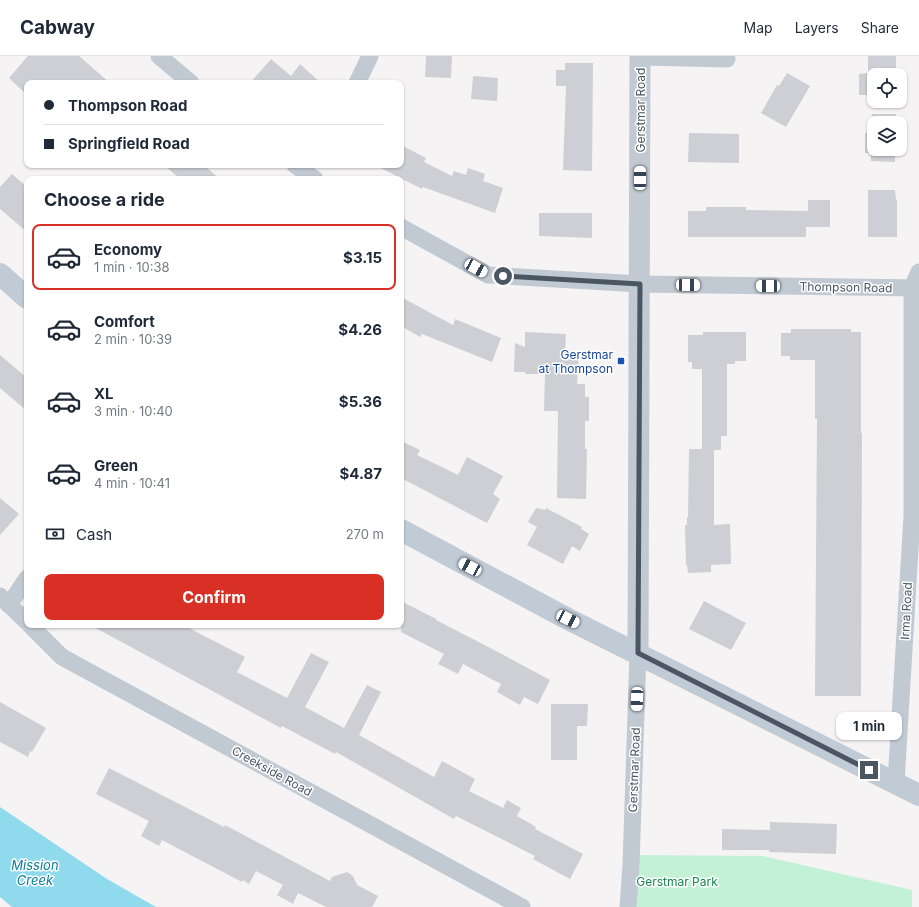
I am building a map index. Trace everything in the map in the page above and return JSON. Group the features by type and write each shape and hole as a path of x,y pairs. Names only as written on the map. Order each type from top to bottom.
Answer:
{"main road":[{"path":"0,274 24,295"},
{"path":"404,532 568,619 919,795"}],"street":[{"path":"159,56 187,80"},
{"path":"358,80 370,56"},
{"path":"640,57 727,59"},
{"name":"Gerstmar Road","path":"628,907 631,865 638,653 640,57"},
{"path":"302,168 315,174"},
{"name":"Thompson Road","path":"404,229 488,275 640,284 915,288"},
{"name":"Irma Road","path":"896,783 915,517 915,288 919,272"},
{"path":"24,581 4,600 24,619"},
{"name":"Creekside Road","path":"33,628 62,656 522,907"}],"green space":[{"name":"Gerstmar Park","path":"633,855 763,856 912,890 912,907 633,907"}],"water":[{"name":"Mission Creek","path":"0,807 107,879 156,907 12,907 0,897"}],"building":[{"path":"28,56 79,56 107,80 24,80 24,92 9,78"},
{"path":"426,56 452,56 451,78 425,77"},
{"path":"868,56 896,56 896,68 868,68"},
{"path":"271,59 291,76 300,64 318,80 253,80"},
{"path":"565,63 593,63 592,171 563,170 566,86 556,86 556,70 565,70"},
{"path":"787,73 810,86 786,127 761,113 777,85 779,86"},
{"path":"867,73 867,95 859,95 859,74"},
{"path":"473,76 498,78 497,101 471,99"},
{"path":"872,114 896,114 896,116 872,116"},
{"path":"689,133 739,134 739,163 688,162"},
{"path":"865,133 867,133 867,153 865,153"},
{"path":"404,147 426,158 424,162 452,176 454,171 466,175 468,168 485,174 483,181 503,188 495,213 423,187 422,189 404,180 404,176 397,176 381,168 404,168"},
{"path":"871,156 895,156 895,162 871,161"},
{"path":"167,168 207,168 216,176 177,176"},
{"path":"12,174 24,184 24,229 0,209 0,187"},
{"path":"868,190 895,190 897,200 897,237 868,237"},
{"path":"808,200 830,200 830,227 806,227 806,237 688,237 688,211 706,211 706,207 746,207 746,210 808,211"},
{"path":"539,213 592,213 592,238 539,236"},
{"path":"404,299 453,325 455,319 501,338 492,362 422,334 420,337 404,328"},
{"path":"791,329 851,329 851,332 861,332 861,696 815,696 817,419 815,419 815,360 790,360 790,356 781,356 781,333 791,333"},
{"path":"525,332 566,334 565,352 579,352 577,384 585,384 585,397 589,397 589,421 585,421 585,449 587,449 586,499 557,498 558,411 544,411 545,374 525,374 525,372 514,372 515,343 525,347"},
{"path":"703,332 746,332 746,361 735,361 735,364 727,364 727,436 721,436 721,450 714,450 714,525 730,524 731,564 711,565 711,572 688,573 686,565 685,525 687,525 688,517 689,449 702,449 702,369 692,369 692,362 688,362 688,335 703,335"},
{"path":"0,355 24,375 24,408 0,388"},
{"path":"404,442 420,450 417,455 458,475 467,457 503,476 493,494 500,499 487,523 404,480"},
{"path":"0,498 19,514 0,535"},
{"path":"536,508 545,510 546,508 582,527 581,529 589,534 580,551 572,546 563,564 527,545 537,527 528,522"},
{"path":"704,601 746,623 731,650 689,629"},
{"path":"404,603 550,680 538,704 524,697 520,705 497,692 501,684 463,664 458,674 438,664 444,654 401,632 401,628 404,628"},
{"path":"96,628 189,628 245,657 237,672 287,698 311,653 329,662 305,707 344,728 367,685 381,692 359,735 434,777 442,761 475,779 469,791 503,808 507,800 521,808 517,816 536,827 535,829 583,854 570,879 533,859 535,856 456,816 454,819 336,752 335,754 282,726 281,728"},
{"path":"0,702 46,728 32,752 30,751 28,757 0,742"},
{"path":"551,704 588,704 587,726 577,726 577,760 551,760"},
{"path":"109,768 224,827 225,825 330,881 332,877 347,872 353,876 357,885 378,896 372,907 326,907 298,893 293,904 277,895 283,885 256,871 249,884 243,880 242,882 162,840 159,846 141,836 149,821 96,794"},
{"path":"770,822 837,824 836,854 769,852 769,850 722,850 722,829 770,830"}],"place":[{"name":"Gerstmar at Thompson","path":"621,361"}],"route":[{"path":"503,276 640,284 638,653 869,770"}]}
